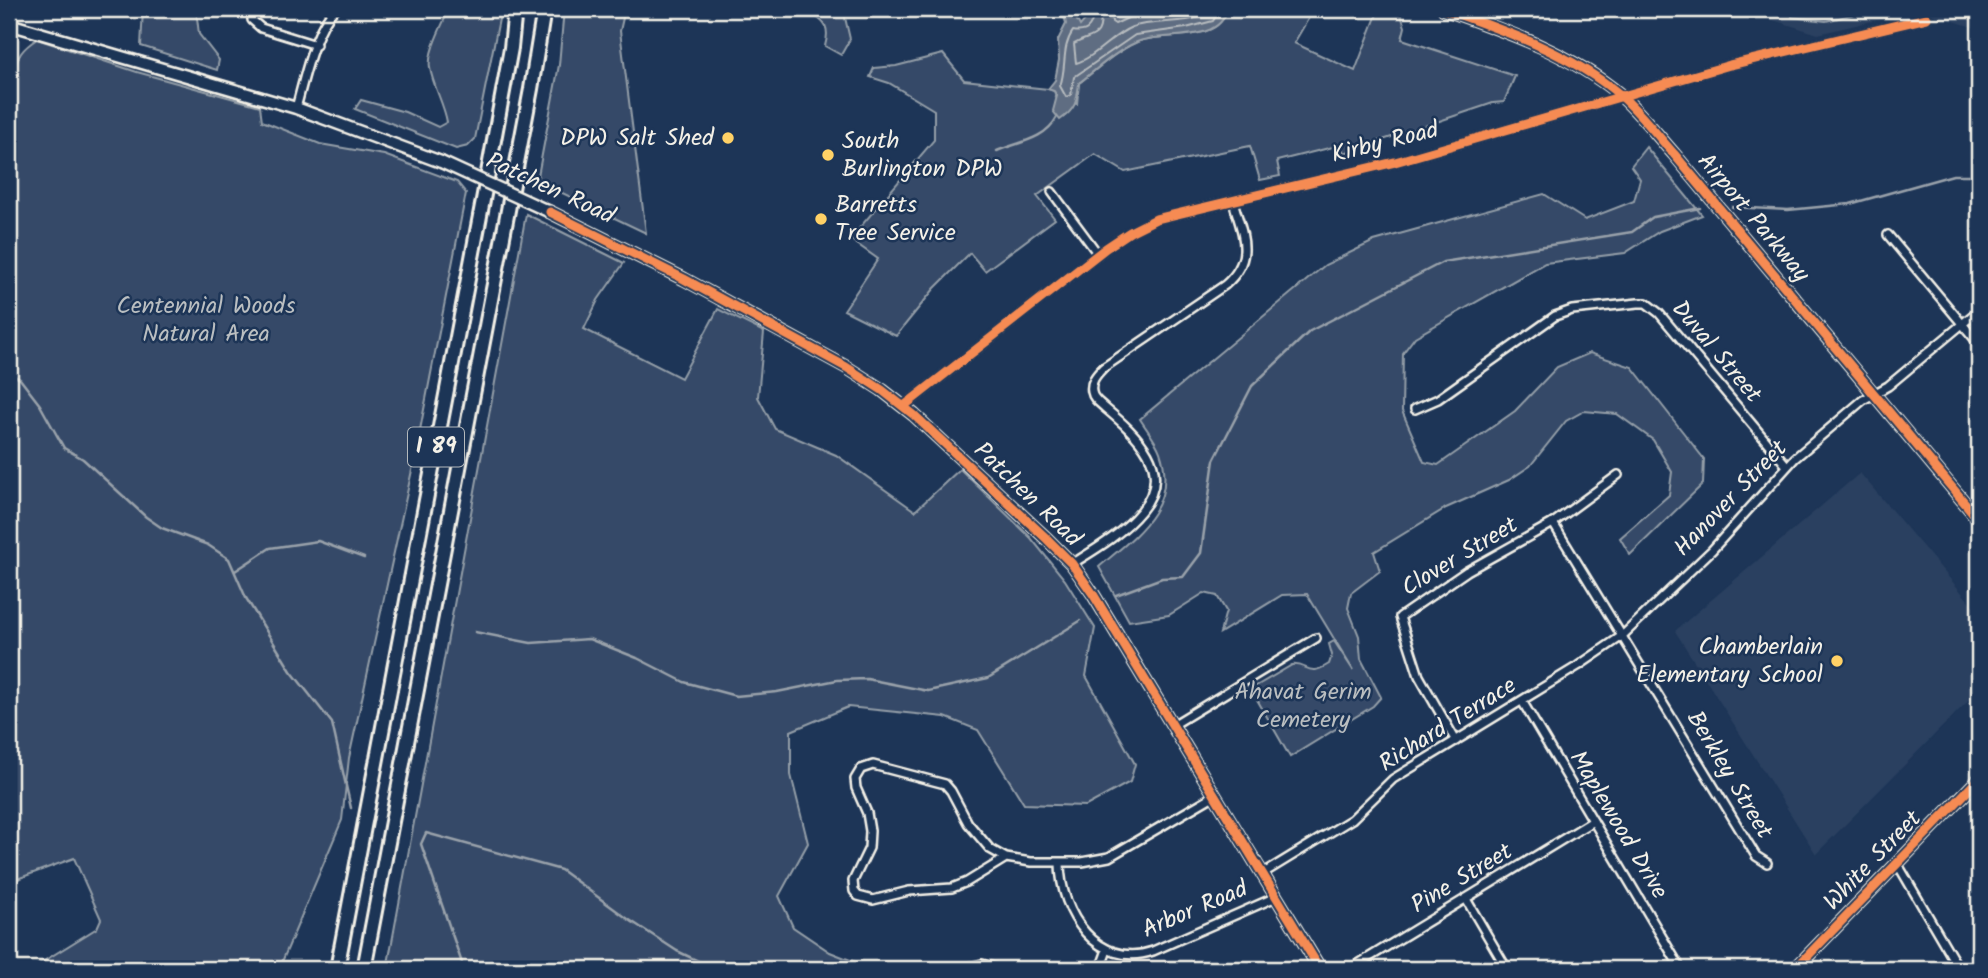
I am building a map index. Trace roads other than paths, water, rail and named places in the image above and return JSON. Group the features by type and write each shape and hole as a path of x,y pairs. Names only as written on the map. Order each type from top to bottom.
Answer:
{"highway":[{"name":"I 89","path":"337,969 511,48 515,9"},
{"name":"I 89","path":"364,969 529,102 544,9"},
{"path":"330,969 353,885"}],"street":[{"path":"252,9 252,19 258,27 316,45"},
{"path":"296,108 316,45 335,9"},
{"name":"Airport Parkway","path":"1444,9 1543,47 1582,67 1622,96 1674,153 1979,520"},
{"name":"Kirby Road","path":"904,406 1098,254 1130,232 1156,219 1395,162 1757,58 1927,18"},
{"name":"Patchen Road","path":"9,24 296,108 441,162 634,253 846,367 904,406 1072,564 1093,594 1320,969"},
{"path":"1052,192 1098,254"},
{"path":"1072,564 1109,540 1132,520 1146,503 1154,483 1154,466 1146,449 1126,426 1095,399 1091,391 1092,382 1102,368 1208,297 1240,271 1245,249 1233,201"},
{"path":"1888,235 1979,344"},
{"name":"Duval Street","path":"1415,409 1438,399 1545,322 1564,312 1646,303 1659,313 1787,466"},
{"name":"Hanover Street","path":"1622,636 1712,550 1787,466 1863,400 1888,386 1979,310"},
{"name":"Clover Street","path":"1456,741 1419,676 1400,617 1467,572 1553,523 1618,475"},
{"name":"Berkley Street","path":"1553,523 1756,856 1767,863"},
{"name":"Richard Terrace","path":"1262,874 1352,819 1393,779 1522,701 1622,636"},
{"path":"1173,725 1316,638"},
{"name":"Maplewood Drive","path":"1522,701 1681,969"},
{"path":"1006,858 967,883 952,888 909,891 873,900 860,898 854,891 853,881 869,848 870,831 867,813 855,785 857,773 864,767 873,765 945,784 951,790 972,830 989,849 1006,858 1060,863 1109,857 1215,795"},
{"name":"White Street","path":"1795,969 1979,782"},
{"name":"Pine Street","path":"1350,969 1592,821"},
{"path":"1060,863 1060,883 1067,902 1086,932 1107,950 1100,969"},
{"path":"1898,863 1959,969"},
{"name":"Arbor Road","path":"1107,950 1128,956 1145,954 1276,897"},
{"path":"1466,899 1507,969"},
{"path":"960,969 979,964 1000,969"}],"water":[{"path":"1066,9 1071,9 1080,26 1086,19 1085,9 1227,9 1222,20 1213,28 1189,35 1148,39 1122,50 1079,83 1075,104 1060,120 1053,111 1057,96 1054,91 1048,89 1055,80 1059,60 1058,40 1066,24 1065,19 1059,15"}],"waterway":[{"path":"997,151 1046,131 1057,117"},
{"path":"1732,207 1788,210 1850,204 1953,175 1979,175"},
{"path":"1116,595 1162,578 1183,577 1201,553 1214,460 1252,386 1310,331 1443,262 1632,232 1653,217 1700,208"},
{"path":"9,373 20,379 40,405 64,448 83,459 146,517 162,528 208,545 229,559 246,598 291,671 332,723 351,808"},
{"path":"235,571 270,548 318,541 364,558"},
{"path":"475,632 531,643 589,639 637,658 684,682 736,696 777,692 837,680 867,679 928,691 988,678 1080,621"},
{"path":"464,969 421,844 426,833 561,870 677,951 715,969"}],"place":[{"name":"DPW Salt Shed","path":"728,138"},
{"name":"South Burlington DPW","path":"828,155"},
{"name":"Barretts Tree Service","path":"821,219"},
{"name":"Chamberlain Elementary School","path":"1837,661"}],"park label":[{"name":"Centennial Woods Natural Area","path":"206,320"},
{"name":"Ahavat Gerim Cemetery","path":"1303,706"}]}
